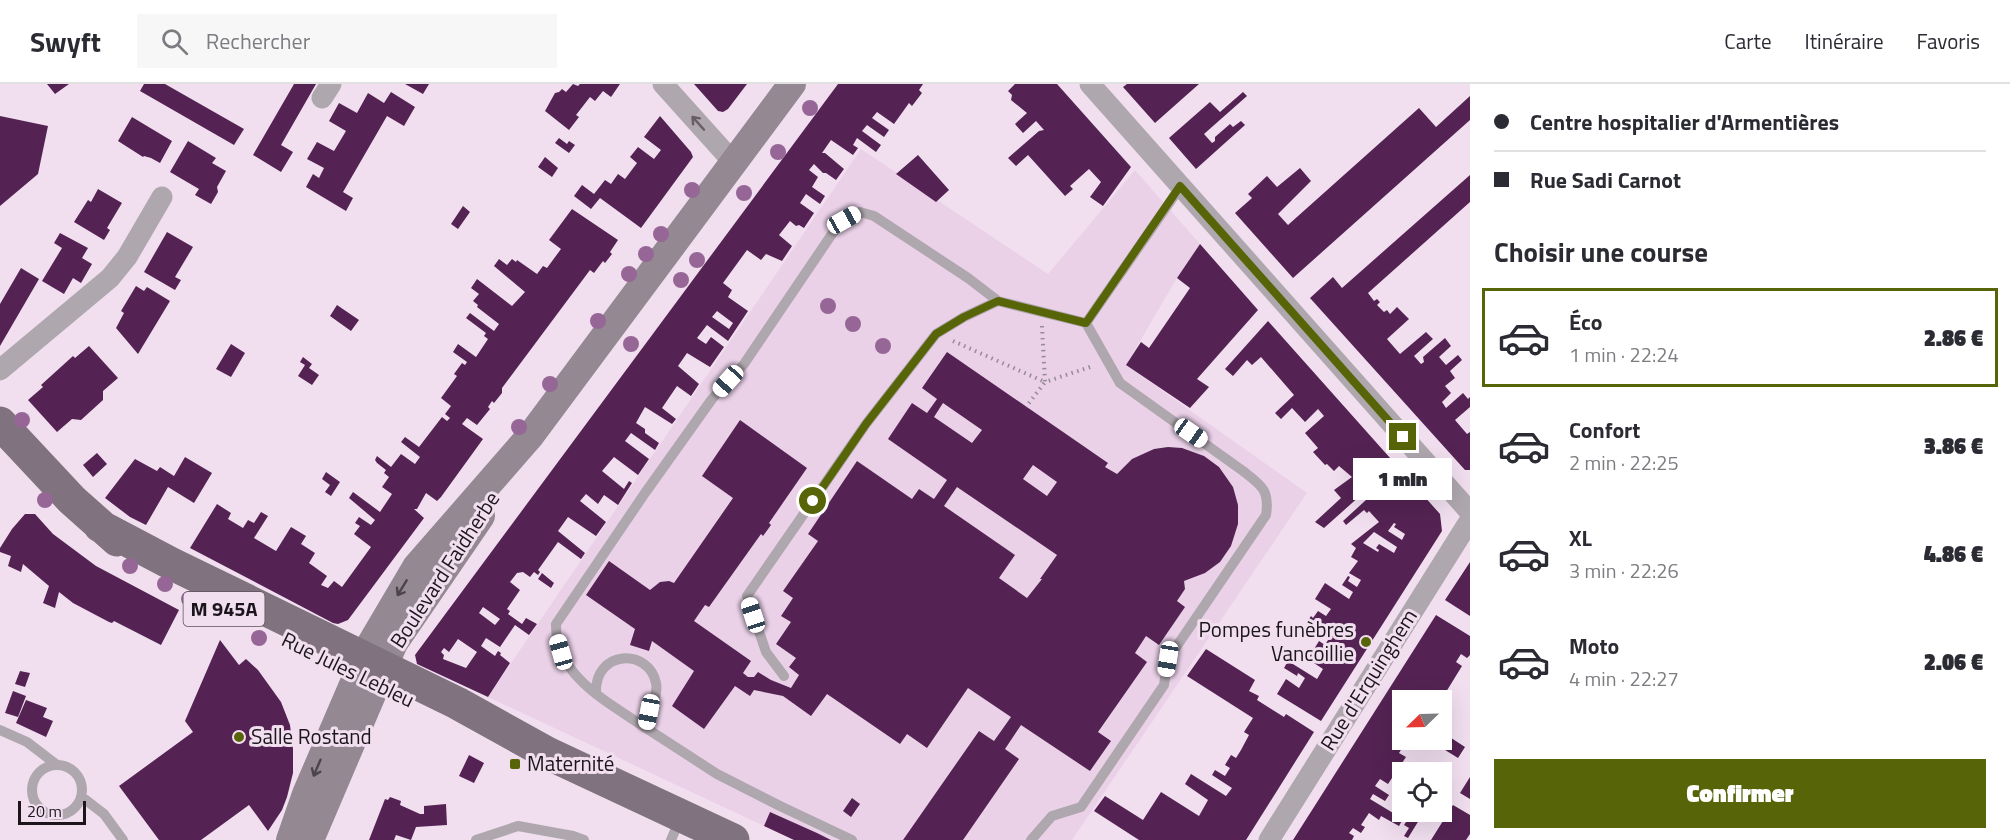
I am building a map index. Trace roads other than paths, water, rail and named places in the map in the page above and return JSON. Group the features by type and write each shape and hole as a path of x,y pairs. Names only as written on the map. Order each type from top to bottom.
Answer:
{"main road":[{"name":"Rue Jules Lebleu","path":"0,423 55,483 100,526 371,671 498,725 676,828 733,840"}],"street":[{"path":"663,84 734,163"},
{"name":"Boulevard Faidherbe","path":"290,840 306,794 371,671 400,633 497,491 531,435 792,84"},
{"path":"1090,84 1470,512"},
{"path":"0,370 110,278 127,257 162,197"},
{"name":"Rue d'Erquinghem","path":"1269,840 1467,533"},
{"name":"Boulevard Faidherbe","path":"310,840 371,671"}],"lane":[{"path":"1086,323 1180,186"},
{"path":"852,840 717,774 596,694 572,673 561,652 556,635 556,624 712,399 744,364 834,231 844,220 860,212 874,216 968,278 998,301 1086,323 1120,382 1244,471 1262,486 1268,501 1266,515 1168,659 1164,685 1081,807 1052,816 1031,840"},
{"path":"784,676 766,652 747,596 866,424 936,334 964,317 998,301"},
{"path":"596,694 598,676 602,668 609,663 626,658 643,663 656,681 657,690 646,728"},
{"path":"0,730 27,742 57,765 72,769 77,775 83,789 82,797 72,811 64,815 47,813 40,808 32,793 35,777 41,770 57,765"},
{"path":"82,797 104,814 123,840"},
{"path":"476,840 518,826 584,840"}],"place":[{"name":"Pompes funèbres Vancoillie","path":"1366,642"},
{"name":"Salle Rostand","path":"239,737"},
{"name":"Maternité","path":"515,764"}]}
